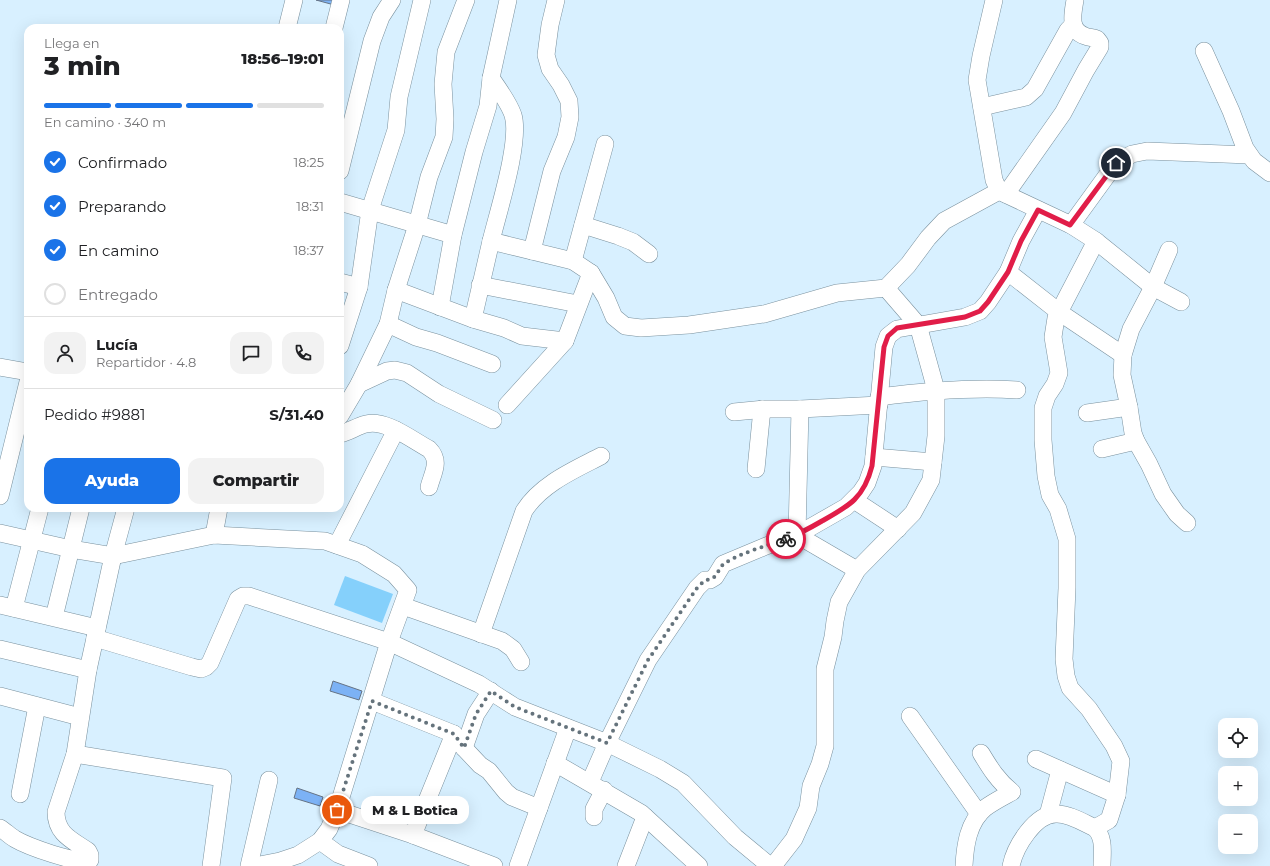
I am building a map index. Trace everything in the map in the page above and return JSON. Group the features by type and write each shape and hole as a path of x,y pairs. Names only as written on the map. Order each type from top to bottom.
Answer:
{"street":[{"path":"288,24 294,0"},
{"path":"335,24 341,0"},
{"path":"344,155 372,41 381,17 392,0"},
{"path":"344,334 359,287 370,210 396,130 399,97 422,0"},
{"path":"344,409 359,384 388,324 396,290 417,225 429,177 444,137 445,118 443,84 446,52 466,0"},
{"path":"440,307 453,235 474,152 488,106 491,78 508,0"},
{"path":"532,251 552,171 566,137 570,117 569,101 561,84 550,69 546,55 550,25 556,0"},
{"path":"994,0 981,56 978,80 994,180 1002,192 1070,225 1096,241 1153,287 1181,302"},
{"path":"491,241 573,260 591,273 606,298 614,317 625,326 641,328 689,324 764,314 837,293 886,288 908,266 928,238 944,221 1002,192 1063,112 1100,47 1100,43 1097,38 1083,36 1073,25 1072,16 1074,0"},
{"path":"982,107 1026,97 1035,89 1068,30 1073,25"},
{"path":"1204,51 1231,111 1245,148 1259,166 1270,173"},
{"path":"473,319 511,162 515,126 512,113 491,78"},
{"path":"573,260 605,144"},
{"path":"1070,225 1116,163 1132,154 1147,151 1249,154"},
{"path":"344,203 453,235"},
{"path":"594,817 597,786 607,743 648,660 697,588 705,580 710,580 716,577 723,564 797,535 846,507 854,500 867,483 874,457 885,341 888,336 897,328 965,317 977,313 988,302 1008,272 1021,241 1038,210"},
{"path":"583,225 633,242 649,254"},
{"path":"1095,828 1110,820 1117,795 1121,766 1119,755 1114,746 1089,709 1070,688 1065,667 1067,539 1058,509 1050,495 1044,457 1042,424 1043,408 1059,373 1053,337 1058,312 1096,241"},
{"path":"1169,250 1153,287 1131,329 1123,355 1122,375 1133,433 1136,441 1154,473 1163,494 1177,514 1187,523"},
{"path":"1008,272 1058,312 1123,355"},
{"path":"508,405 565,341 591,273"},
{"path":"344,283 359,287"},
{"path":"480,285 578,304"},
{"path":"39,512 32,541 7,607 54,617 176,662 201,669 210,663 238,599 243,596 249,596 390,642 479,684 515,707 607,743 660,769 683,783 735,837 772,866 794,839 808,808 811,786 820,764 825,746 825,669 840,602 857,570 913,513 931,480 936,436 936,390 918,325 886,288"},
{"path":"396,290 473,319 504,328 522,336 565,341"},
{"path":"388,324 416,337 437,343 492,364"},
{"path":"0,367 24,371"},
{"path":"359,384 387,371 395,370 407,373 439,394 493,420"},
{"path":"734,412 762,409 800,409 879,401 936,390 1017,390"},
{"path":"0,496 24,398"},
{"path":"1087,414 1129,407"},
{"path":"756,469 762,409"},
{"path":"797,535 800,409"},
{"path":"344,432 366,424 377,423 396,430 429,449 434,454 436,461 429,487"},
{"path":"336,545 396,430"},
{"path":"1102,449 1136,441"},
{"path":"481,634 524,511 529,503 540,492 562,477 601,456"},
{"path":"874,457 933,462"},
{"path":"854,500 898,529"},
{"path":"54,617 80,512"},
{"path":"0,828 16,840 44,852 78,861 86,862 90,860 88,851 62,833 56,819 56,812 75,754 88,670 113,556 125,512"},
{"path":"214,535 218,512"},
{"path":"0,533 71,549 113,556 214,535 325,541 362,554 394,574 408,590 337,810 329,829 320,841 298,855 280,861 255,866"},
{"path":"797,535 857,570"},
{"path":"403,606 502,641 513,649 521,662"},
{"path":"0,649 88,670"},
{"path":"412,835 459,741 491,691"},
{"path":"0,698 37,706 80,718"},
{"path":"372,701 459,741 480,764 489,771 506,792 512,797 538,808"},
{"path":"20,794 37,706"},
{"path":"910,716 979,814"},
{"path":"518,866 568,728"},
{"path":"964,866 965,846 969,833 979,814 985,808 1012,792 994,775 981,753"},
{"path":"75,754 224,778 211,866"},
{"path":"1036,759 1117,795"},
{"path":"555,763 597,786 646,817 699,866"},
{"path":"1048,816 1060,770"},
{"path":"249,866 270,780"},
{"path":"337,810 412,835 489,865"},
{"path":"1011,866 1017,848 1035,825 1048,816 1057,814 1066,815 1095,828 1102,838 1102,866"},
{"path":"626,866 646,817"},
{"path":"320,841 337,860 368,866"}],"shaded area":[{"path":"345,576 393,594 382,623 334,605"}],"building":[{"path":"316,0 340,0 338,6"},
{"path":"333,681 362,691 359,700 330,691"},
{"path":"297,788 323,797 320,806 294,798"},
{"path":"396,805 405,808 401,825 391,823"}],"way so far":[{"path":"337,810 372,701 454,734 464,748 476,714 491,691 515,707 607,743 648,660 697,588 705,580 710,580 716,577 723,564 786,539"}],"place":[{"name":"M & L Botica","path":"337,810"}],"route":[{"path":"786,539 797,535 846,507 854,500 867,483 872,466 884,347 888,336 897,328 965,317 980,311 988,302 1008,272 1021,241 1038,210 1070,225 1116,163"}]}
